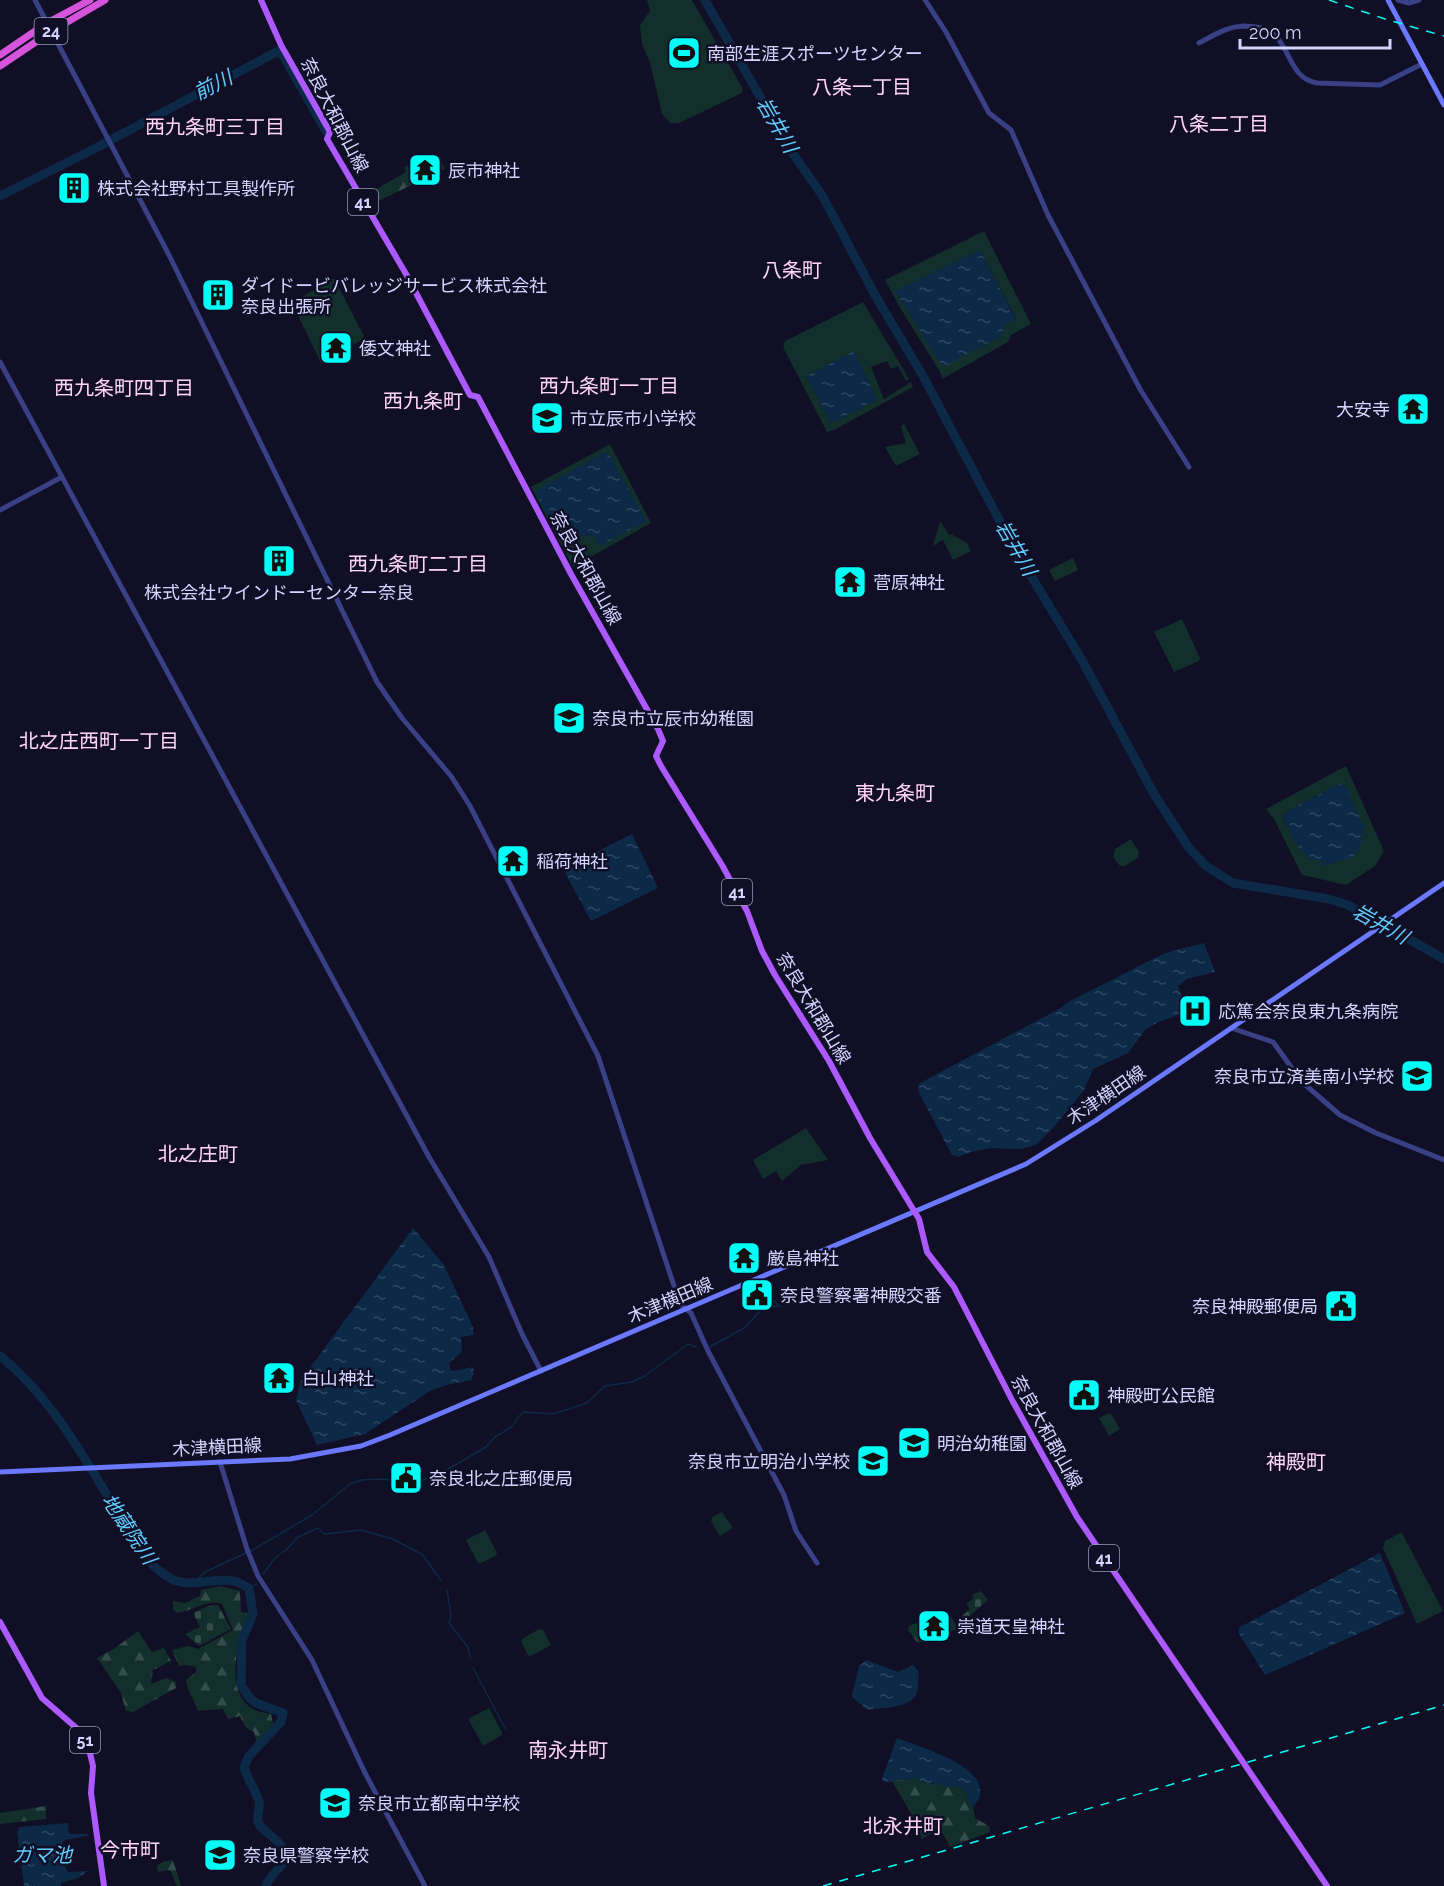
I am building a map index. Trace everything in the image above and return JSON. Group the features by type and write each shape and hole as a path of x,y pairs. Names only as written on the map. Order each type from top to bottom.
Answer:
{"highway":[{"name":"24","path":"0,55 47,23 90,0"},
{"name":"24","path":"0,66 52,31 105,0"}],"main road":[{"name":"奈良大和郡山線","path":"261,0 281,45 330,132 327,140 406,274 470,395 478,397 571,574 658,729 663,741 656,756 661,766 722,865 747,911 762,951 775,975 829,1061 870,1138 915,1212 921,1225 927,1252 954,1287 1007,1391 1077,1517 1327,1886"},
{"path":"1388,0 1444,105"},
{"name":"木津横田線","path":"0,1472 290,1459 361,1446 1026,1164 1376,931 1444,883"},
{"name":"51","path":"0,1622 42,1698 81,1732 89,1749 93,1766 91,1793 104,1886"}],"street":[{"path":"36,0 168,255 377,682 402,718 451,777 470,806 584,1027 602,1066 680,1304 691,1313 708,1351 784,1495 796,1531 817,1563"},
{"path":"925,0 946,32 989,113 1011,130 1048,214 1129,368 1189,468"},
{"path":"1398,0 1409,3 1419,0"},
{"path":"1199,43 1229,28 1244,26 1264,28 1274,33 1280,40 1302,77 1317,83 1380,85 1422,64"},
{"path":"0,362 429,1157 481,1243 541,1371"},
{"path":"0,510 62,477"},
{"path":"1231,1028 1273,1041 1302,1082 1340,1115 1376,1133 1444,1160"},
{"path":"220,1462 248,1552 258,1576 312,1660 365,1773 425,1886"}],"green space":[{"name":"南部生涯スポーツセンター","path":"647,0 692,0 743,89 742,93 679,123 670,123 662,114 650,63 642,44 640,25 650,11"},
{"path":"437,154 445,169 370,205 366,195 406,172 404,167"},
{"path":"984,231 1031,324 1011,335 1008,342 942,379 885,280","holes":["980,250 1016,318 1005,325"]},
{"path":"334,278 365,338 321,363 292,303"},
{"path":"863,302 909,379 906,381 898,366 891,369 887,361 871,367 884,399 911,382 913,387 827,432 783,347 785,341","holes":["854,352 877,400 831,423 806,376"]},
{"path":"904,424 920,454 896,466 885,447 906,443 901,426"},
{"path":"610,444 651,523 573,567 531,487","holes":["646,520 601,545 597,539 588,535 574,538 562,537"]},
{"path":"940,521 949,535 967,543 971,551 953,560 943,540 933,546"},
{"path":"1073,558 1078,570 1055,581 1049,570"},
{"path":"1182,619 1200,658 1199,661 1174,672 1154,632"},
{"path":"1346,766 1384,851 1375,866 1346,885 1302,875 1274,819 1266,809","holes":["1341,783 1311,860 1282,817 1292,809"]},
{"path":"1131,839 1139,852 1138,858 1125,866 1120,866 1113,857 1115,849"},
{"path":"806,1128 828,1160 801,1165 782,1181 776,1171 763,1179 753,1160"},
{"path":"1109,1413 1120,1429 1109,1436 1099,1418"},
{"path":"722,1512 733,1528 720,1536 711,1521 712,1517"},
{"path":"485,1530 497,1553 478,1563 466,1540"},
{"path":"1400,1533 1443,1611 1417,1624 1383,1548 1385,1541"},
{"path":"220,1586 240,1591 241,1612 249,1613 241,1636 236,1664 238,1690 244,1701 253,1709 271,1714 274,1729 251,1757 249,1755 256,1740 254,1732 246,1728 240,1716 228,1719 223,1709 198,1711 186,1680 196,1672 196,1667 179,1666 172,1650 188,1646 198,1649 233,1630 222,1604 206,1604 177,1613 173,1610 173,1601 185,1603 200,1596 201,1590"},
{"path":"981,1591 988,1600 965,1620 962,1616 970,1609 966,1604 974,1598 972,1595"},
{"path":"218,1605 231,1629 199,1646 185,1634 200,1627 193,1613 208,1606"},
{"name":"崇道天皇神社","path":"938,1611 950,1616 956,1629 932,1640 917,1642 908,1630 909,1626 922,1621 925,1628 934,1628 935,1625 941,1623 941,1619 938,1618 932,1622 930,1616"},
{"path":"539,1629 543,1630 551,1645 529,1657 521,1642 522,1639"},
{"path":"138,1631 152,1652 164,1648 171,1661 153,1670 151,1684 166,1678 176,1682 176,1688 133,1712 126,1711 121,1693 97,1658"},
{"path":"489,1708 502,1735 485,1745 482,1744 468,1719"},
{"path":"917,1778 923,1782 963,1788 973,1807 975,1818 989,1826 990,1832 950,1847 940,1828 922,1839 916,1822 892,1781"},
{"path":"46,1806 46,1819 0,1824 0,1813"},
{"path":"173,1860 181,1886 177,1886 170,1870 158,1872 157,1866"}],"water":[{"path":"980,250 1016,319 1005,325 1001,336 943,367 895,291"},
{"path":"854,351 877,400 831,423 806,376"},
{"path":"607,451 646,521 601,546 592,536 566,539 560,536 535,491"},
{"path":"1341,783 1346,786 1364,827 1361,843 1358,852 1353,857 1323,866 1320,860 1311,860 1300,848 1282,817 1292,809"},
{"path":"632,834 658,888 591,921 563,869"},
{"path":"1204,943 1215,972 1187,979 1178,986 1187,1012 1158,1022 1145,1030 1128,1053 1093,1069 1084,1090 1036,1145 1021,1149 990,1148 958,1157 952,1155 919,1093 920,1083 1070,1001 1165,953"},
{"path":"413,1228 444,1265 473,1327 474,1335 461,1337 462,1352 449,1363 450,1370 454,1371 473,1367 474,1373 471,1380 430,1391 365,1434 317,1445 296,1400 301,1380"},
{"path":"1380,1553 1405,1613 1265,1675 1238,1632 1240,1627"},
{"path":"866,1660 898,1672 913,1665 919,1672 918,1690 914,1698 903,1704 868,1710 854,1699 852,1695 859,1666"},
{"path":"897,1738 948,1758 972,1774 978,1783 980,1794 973,1807 963,1788 922,1782 916,1778 884,1782 882,1779"},
{"name":"ガマ池","path":"68,1823 69,1834 88,1834 62,1842 65,1867 68,1872 88,1871 78,1878 61,1883 61,1886 24,1886 17,1832 20,1827"}],"waterway":[{"name":"岩井川","path":"705,0 789,148 822,195 875,295 923,376 1013,546 1083,662 1154,794 1189,848 1206,866 1233,883 1329,899 1348,905 1444,959"},
{"name":"前川","path":"0,196 280,50 326,131"},
{"path":"710,1347 744,1328 763,1308 779,1306 759,1285"},
{"path":"251,1551 312,1515 350,1484 377,1479 420,1481 445,1471 486,1447 495,1437 513,1426 524,1412 553,1414 587,1403 605,1386 632,1382 643,1377 688,1344 696,1347"},
{"name":"地蔵院川","path":"0,1356 18,1371 49,1406 88,1464 137,1545 160,1572 185,1583 225,1580 237,1582 249,1588 253,1614 242,1640 241,1685 256,1703 283,1713 281,1722 249,1756 244,1767 259,1801 259,1824 282,1846 285,1856 283,1864 270,1877 266,1886"},
{"path":"263,1574 275,1558 298,1537 318,1528 325,1534 361,1530 393,1539 423,1555 441,1581"},
{"path":"196,1581 205,1572 246,1553"},
{"path":"249,1588 257,1584"},
{"path":"447,1590 451,1616 449,1623 468,1647 470,1657"},
{"path":"473,1668 506,1730"}],"railway":[{"path":"1329,0 1444,36"},
{"path":"823,1886 1444,1705"}],"place":[{"name":"南部生涯スポーツセンター","path":"684,53"},
{"name":"辰市神社","path":"425,170"},
{"name":"株式会社野村工具製作所","path":"74,188"},
{"name":"ダイドービバレッジサービス株式会社 奈良出張所","path":"218,295"},
{"name":"倭文神社","path":"336,348"},
{"name":"大安寺","path":"1413,409"},
{"name":"市立辰市小学校","path":"547,418"},
{"name":"株式会社ウインドーセンター奈良","path":"279,561"},
{"name":"菅原神社","path":"850,582"},
{"name":"奈良市立辰市幼稚園","path":"569,718"},
{"name":"稲荷神社","path":"513,861"},
{"name":"応篤会奈良東九条病院","path":"1195,1011"},
{"name":"奈良市立済美南小学校","path":"1417,1076"},
{"name":"厳島神社","path":"744,1258"},
{"name":"奈良警察署神殿交番","path":"757,1295"},
{"name":"奈良神殿郵便局","path":"1341,1306"},
{"name":"白山神社","path":"279,1378"},
{"name":"神殿町公民館","path":"1084,1395"},
{"name":"明治幼稚園","path":"914,1443"},
{"name":"奈良市立明治小学校","path":"873,1461"},
{"name":"奈良北之庄郵便局","path":"406,1478"},
{"name":"崇道天皇神社","path":"934,1626"},
{"name":"奈良市立都南中学校","path":"335,1803"},
{"name":"奈良県警察学校","path":"220,1855"}],"district":[{"name":"八条一丁目","path":"862,87"},
{"name":"八条二丁目","path":"1219,124"},
{"name":"西九条町三丁目","path":"215,127"},
{"name":"八条町","path":"792,270"},
{"name":"西九条町一丁目","path":"609,386"},
{"name":"西九条町四丁目","path":"124,388"},
{"name":"西九条町","path":"423,401"},
{"name":"西九条町二丁目","path":"418,564"},
{"name":"北之庄西町一丁目","path":"99,741"},
{"name":"東九条町","path":"895,793"},
{"name":"北之庄町","path":"198,1154"},
{"name":"神殿町","path":"1296,1462"},
{"name":"南永井町","path":"568,1750"},
{"name":"北永井町","path":"903,1826"},
{"name":"今市町","path":"130,1850"}]}
